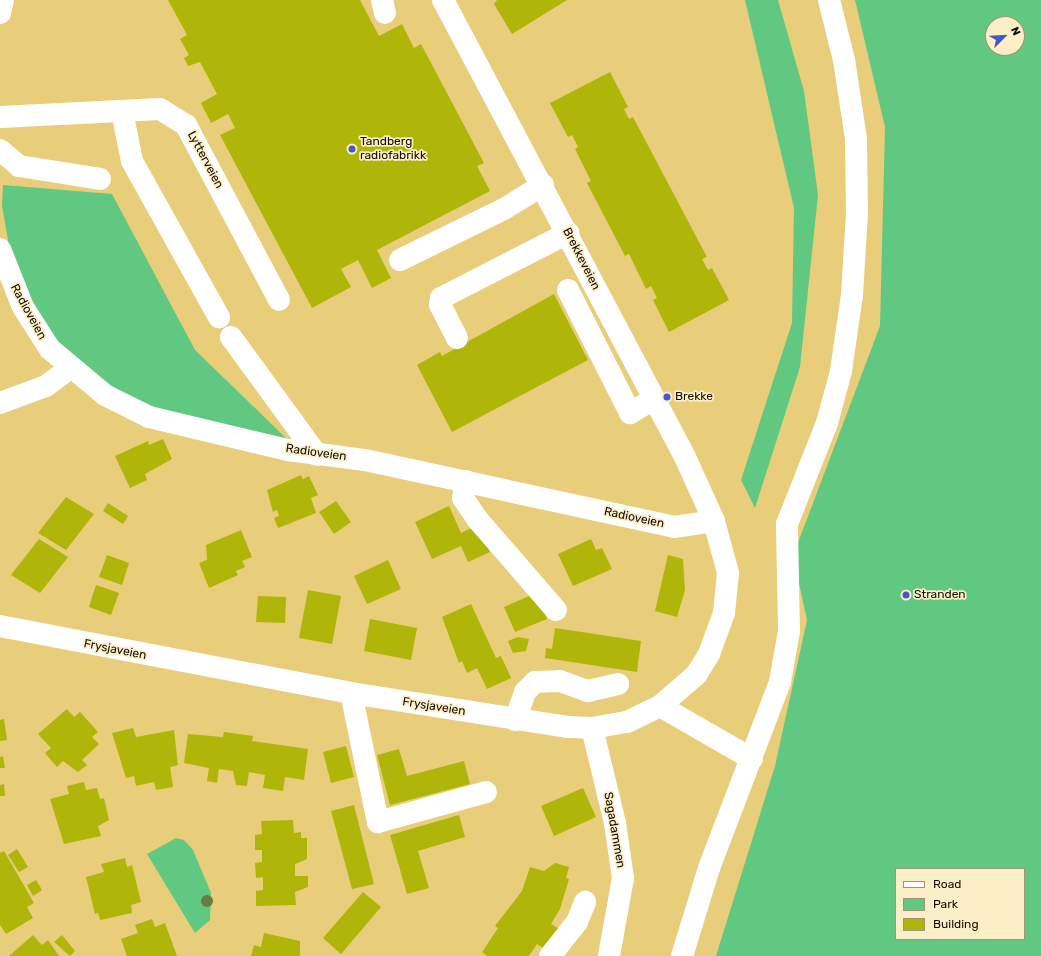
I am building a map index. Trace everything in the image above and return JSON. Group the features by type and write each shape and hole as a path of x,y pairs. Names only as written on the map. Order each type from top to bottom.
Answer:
{"street":[{"path":"0,13 3,0"},
{"name":"Brekkeveien","path":"443,0 568,233 654,399 714,521"},
{"path":"682,956 709,868 772,708 785,657 789,631 787,524 833,403 852,295 857,213 856,139 844,60 829,0"},
{"name":"Lytterveien","path":"0,117 160,109 186,126 279,300"},
{"path":"122,111 132,161 219,317"},
{"path":"0,150 19,166 100,179"},
{"path":"400,260 504,209 543,185"},
{"path":"457,338 440,305 440,298 568,233"},
{"name":"Radioveien","path":"0,249 9,278 37,333 70,368 105,396 149,417 180,427 317,455 365,460 674,527 714,521"},
{"path":"568,290 630,413 654,399"},
{"path":"232,337 317,455"},
{"path":"0,403 46,386 70,368"},
{"path":"466,481 463,498 478,520 556,610"},
{"name":"Frysjaveien","path":"0,626 351,694 515,720 592,728 627,722 660,706 696,675 719,633 728,573 714,521"},
{"path":"515,720 525,692 535,682 560,681 588,691 618,684"},
{"path":"351,694 378,822 486,792"},
{"path":"660,706 752,759"},
{"name":"Sagadammen","path":"592,728 613,817 623,878 608,956"},
{"path":"550,956 577,922 585,902"}],"green space":[{"path":"745,0 778,0 804,91 818,195 800,367 755,508 741,480 792,323 794,208"},
{"path":"855,0 1041,0 1041,956 716,956 775,766 807,620 793,556 880,326 885,127"},
{"path":"3,185 112,194 195,350 286,438 181,416 146,404 108,388 64,352 34,310 9,246 2,206"},
{"path":"176,838 184,840 193,850 211,893 210,920 195,933 147,854"}],"building":[{"name":"Tandberg radiofabrikk","path":"168,0 360,0 379,36 402,24 414,48 421,44 484,163 477,166 490,191 377,250 391,278 372,288 358,260 341,269 351,287 312,308 220,135 235,128 228,114 211,123 201,103 217,94 200,62 188,66 184,58 189,55 180,39 187,35"},
{"path":"497,0 567,0 512,34 494,4"},
{"path":"610,72 628,107 624,109 629,119 633,117 707,257 702,259 708,270 712,268 729,300 669,332 653,300 657,298 651,286 646,289 629,254 625,256 587,183 591,181 575,149 578,147 572,135 568,137 550,103"},
{"path":"554,294 588,360 452,432 417,365 440,352 442,356"},
{"path":"163,439 172,459 145,474 147,480 130,488 115,456 148,441 149,445"},
{"path":"301,475 303,479 309,476 318,495 311,498 316,513 278,528 274,518 279,516 277,510 273,512 267,490"},
{"path":"66,497 94,514 66,550 38,533"},
{"path":"336,501 351,522 334,534 319,512"},
{"path":"108,503 128,516 123,524 103,511"},
{"path":"449,506 461,533 478,525 490,552 468,562 461,546 432,559 415,522"},
{"path":"241,530 252,557 242,561 245,567 236,571 238,575 209,588 199,563 207,560 206,545"},
{"path":"39,539 68,557 40,593 11,575"},
{"path":"591,539 596,550 602,548 612,569 573,586 558,554"},
{"path":"107,555 129,563 122,585 99,577"},
{"path":"668,555 683,559 685,590 677,617 655,611"},
{"path":"388,560 401,589 367,604 354,576"},
{"path":"96,585 119,593 111,615 89,607"},
{"path":"308,590 341,596 332,644 299,638"},
{"path":"536,593 547,619 515,632 504,607"},
{"path":"258,596 286,597 285,623 256,622"},
{"path":"471,604 496,658 501,656 511,678 487,689 477,668 467,673 462,661 459,663 442,617"},
{"path":"370,619 417,628 411,660 364,651"},
{"path":"555,628 641,641 637,672 545,658 546,648 552,649"},
{"path":"518,637 529,639 526,651 513,653 508,641"},
{"path":"67,709 74,717 80,712 98,732 92,737 99,744 82,760 87,765 78,772 63,761 57,767 45,753 51,748 38,734"},
{"path":"4,719 7,740 0,741 0,720"},
{"path":"133,728 136,737 174,730 178,765 170,767 173,787 156,790 154,782 136,786 134,776 126,778 112,733"},
{"path":"224,732 253,736 252,741 308,749 304,780 285,777 283,791 263,788 265,775 249,772 247,786 236,785 233,771 219,769 217,783 207,781 209,768 184,763 188,734 223,737"},
{"path":"346,746 354,777 331,783 323,752"},
{"path":"399,749 407,776 464,761 470,784 390,805 377,755"},
{"path":"3,756 5,768 0,768 0,757"},
{"path":"84,782 86,790 97,788 100,799 104,798 109,820 98,826 101,836 64,844 50,799 69,794 67,786"},
{"path":"4,784 5,796 0,796 0,785"},
{"path":"583,788 596,817 554,836 541,806"},
{"path":"354,805 374,884 352,889 331,811"},
{"path":"459,815 465,837 418,851 429,888 407,894 390,835"},
{"path":"293,820 294,833 301,832 301,838 307,838 307,859 295,864 295,876 308,876 308,887 295,892 296,905 256,906 256,891 263,890 263,877 256,878 255,863 262,862 262,850 255,850 255,835 262,834 261,821"},
{"path":"17,849 28,867 19,872 8,855"},
{"path":"4,851 34,903 27,907 33,918 6,934 0,925 0,853"},
{"path":"125,858 127,867 132,865 141,902 131,905 132,913 100,920 98,913 95,914 86,877 104,872 101,864"},
{"path":"555,863 569,867 566,878 569,879 560,909 551,924 559,929 546,950 537,944 529,956 487,956 482,952 498,928 495,926 522,891 530,867 544,871"},
{"path":"36,880 42,890 33,896 27,885"},
{"path":"363,892 381,907 341,954 323,938"},
{"path":"152,919 155,927 165,923 177,956 127,956 121,939 138,933 135,925"},
{"path":"264,933 300,941 300,956 251,956 254,945 261,947"},
{"path":"33,935 42,945 48,940 59,956 9,956"},
{"path":"62,935 75,951 70,956 54,942"}],"place":[{"name":"Tandberg radiofabrikk","path":"352,149"},
{"name":"Brekke","path":"667,397"},
{"name":"Stranden","path":"906,595"}]}
